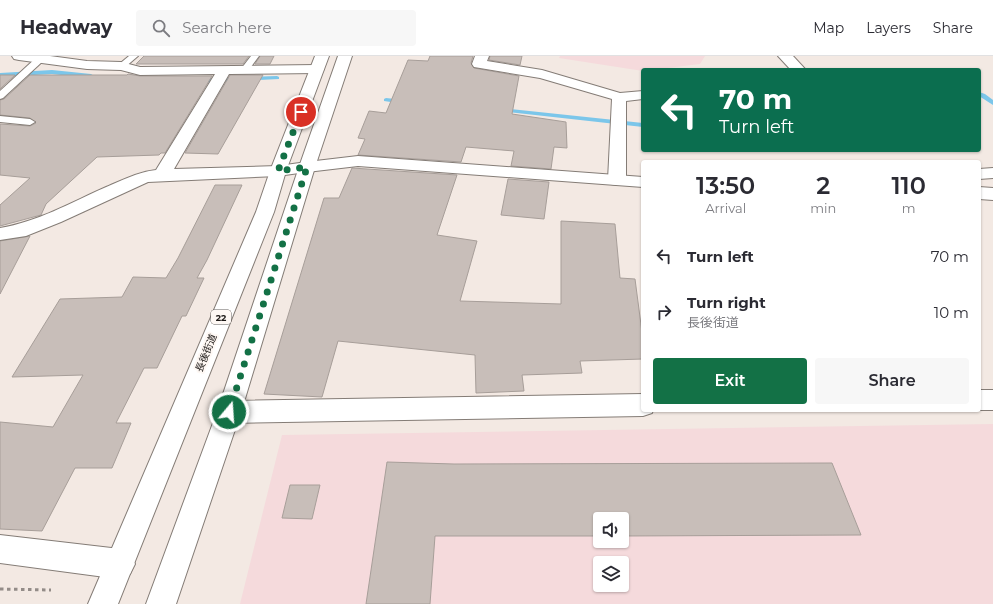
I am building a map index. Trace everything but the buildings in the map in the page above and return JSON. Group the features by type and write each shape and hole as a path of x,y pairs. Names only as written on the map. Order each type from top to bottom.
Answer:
{"street":[{"path":"19,56 87,65 121,66 140,72 224,72 320,62"},
{"path":"161,604 229,412 307,167 345,56"},
{"path":"482,56 479,64 542,74 619,96 641,95"},
{"path":"785,56 797,68"},
{"name":"長後街道","path":"104,604 265,212 278,171 320,62"},
{"path":"162,175 224,72"},
{"path":"617,180 619,96"},
{"path":"0,234 20,231 54,218 144,177 162,175 278,171 358,161 641,182"},
{"path":"981,174 993,173"},
{"path":"981,193 993,194"},
{"path":"981,400 993,400"},
{"path":"229,412 641,405"},
{"path":"0,549 120,564"}],"lane":[{"path":"121,66 134,56"},
{"path":"245,69 255,56"},
{"path":"0,96 40,59"},
{"path":"0,118 30,122"}],"path":[{"path":"0,589 60,590"}],"shaded area":[{"path":"560,56 705,56 700,64 667,68 641,68 641,71 559,58"},
{"path":"993,424 993,604 240,604 282,435"}],"waterway":[{"path":"0,75 64,72 91,76"},
{"path":"196,81 277,78"},
{"path":"981,94 993,103"},
{"path":"386,100 404,102"},
{"path":"500,110 641,125"}],"route":[{"path":"229,412 307,167 278,171 301,112"}]}
